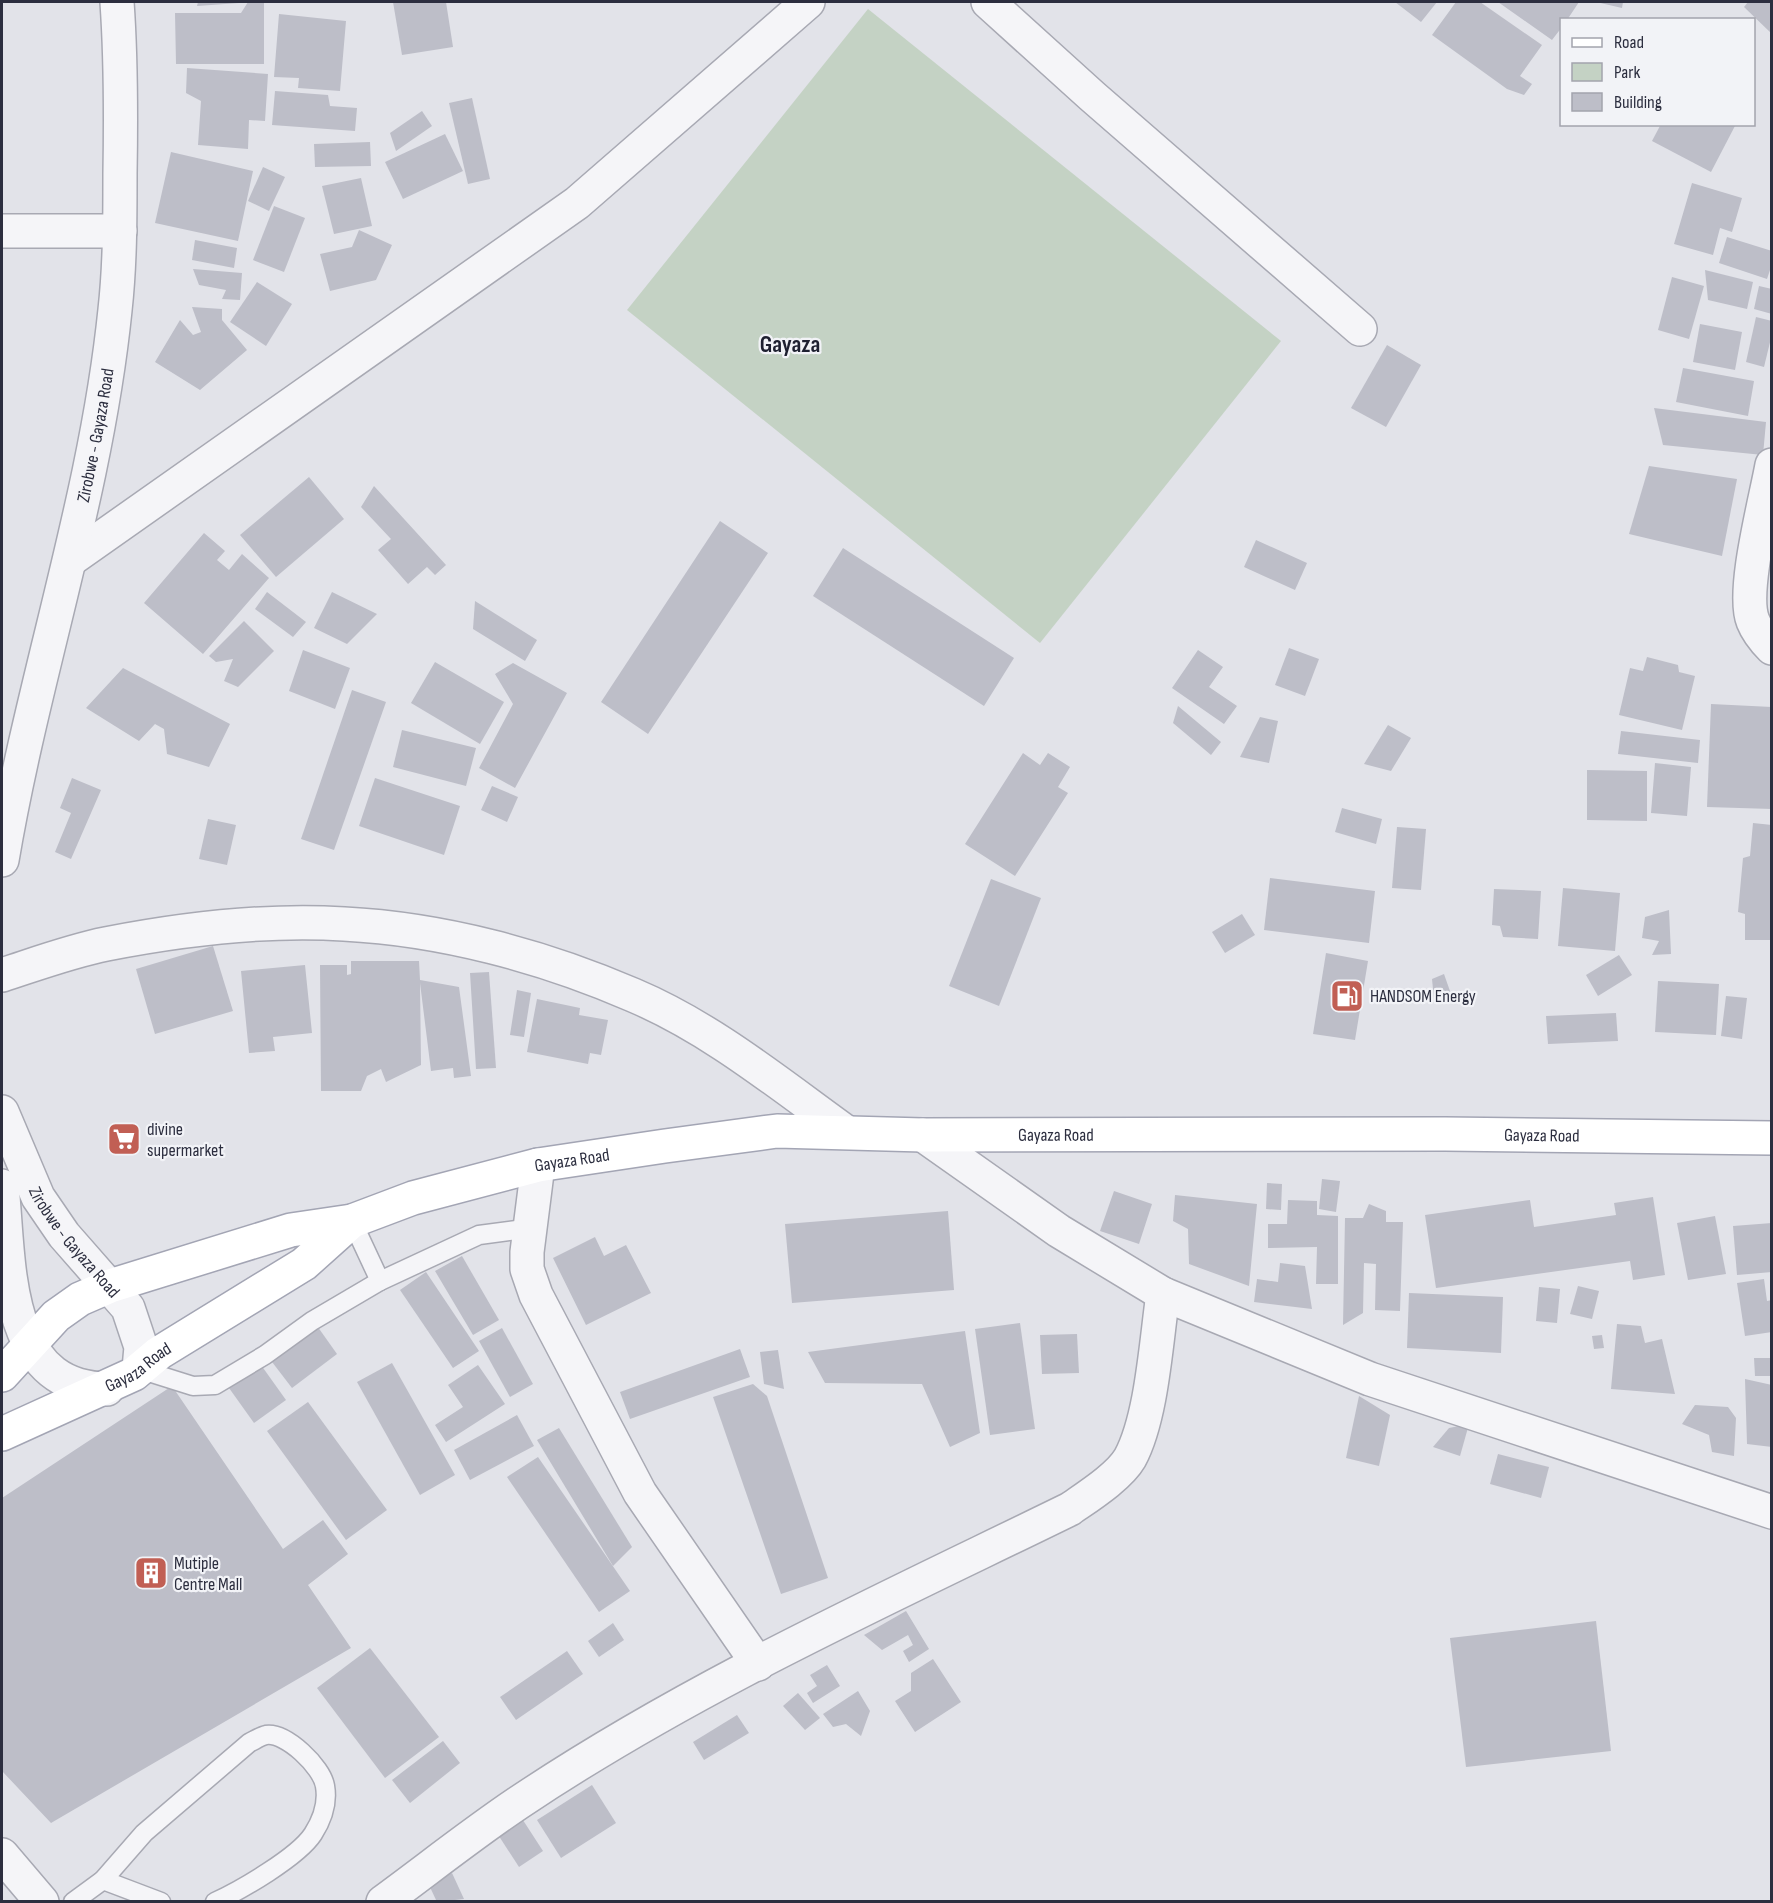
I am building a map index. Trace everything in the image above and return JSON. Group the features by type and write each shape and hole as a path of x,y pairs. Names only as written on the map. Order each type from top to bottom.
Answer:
{"main road":[{"name":"Gayaza Road","path":"2,1375 56,1316 80,1299 110,1286 291,1230 352,1221 413,1198 538,1165 777,1131 923,1135 1445,1134 1772,1138"},
{"name":"Gayaza Road","path":"2,1434 19,1424 107,1389 159,1353 304,1264 352,1221"}],"street":[{"name":"Zirobwe - Gayaza Road","path":"2,860 38,683 70,560 88,475 115,310 120,231 121,65 117,2"},
{"path":"70,560 577,203 808,2"},
{"path":"988,2 1092,96 1360,329"},
{"path":"2,231 120,231"},
{"path":"1772,465 1751,579 1751,604 1752,620 1772,648"},
{"path":"2,975 103,944 237,925 344,924 451,937 542,962 634,995 726,1045 846,1132"},
{"name":"Zirobwe - Gayaza Road","path":"2,1113 38,1197 64,1235 128,1308 141,1347 139,1369"},
{"path":"923,1135 1059,1231 1163,1294 1370,1379 1772,1512"},
{"path":"538,1165 532,1228 527,1252 527,1269 536,1294 640,1493 758,1664"},
{"name":"Zirobwe - Gayaza Road","path":"2,1186 17,1315 28,1344 41,1362 60,1377 78,1386 107,1389"},
{"path":"383,1902 518,1803 639,1729 758,1664 1070,1509 1097,1490 1129,1460 1143,1425 1163,1294"},
{"path":"2,1855 42,1902"}],"lane":[{"path":"352,1221 380,1281"},
{"path":"139,1369 193,1386 215,1385 265,1355 312,1321 380,1281 479,1235 532,1228"},
{"path":"73,1902 102,1880 144,1833 249,1743 267,1735 283,1737 309,1759 325,1785 324,1811 312,1836 292,1853 244,1888 215,1902"},
{"path":"102,1880 161,1902"}],"green space":[{"path":"868,9 1281,341 1040,643 627,310"}],"building":[{"path":"198,2 239,2 239,3 197,6"},
{"path":"248,2 264,2 264,64 176,64 175,13 241,13"},
{"path":"393,2 446,2 453,47 402,55"},
{"path":"1395,2 1437,2 1421,22"},
{"path":"1456,2 1480,2 1542,45 1520,76 1532,84 1524,95 1507,89 1432,35"},
{"path":"1498,2 1579,2 1568,18 1560,18 1560,30 1552,40"},
{"path":"1596,2 1623,2 1622,8"},
{"path":"1748,2 1772,2 1772,34 1744,7"},
{"path":"279,14 346,21 340,91 298,88 299,78 274,77"},
{"path":"187,68 268,74 265,121 249,120 248,149 198,145 201,101 186,93"},
{"path":"275,91 328,95 330,106 357,108 355,131 272,125"},
{"path":"472,98 490,179 468,184 449,103"},
{"path":"422,111 432,126 396,151 390,133"},
{"path":"1660,126 1735,126 1711,172 1652,141"},
{"path":"445,134 463,171 403,199 385,162"},
{"path":"370,142 371,166 315,167 314,144"},
{"path":"171,152 253,171 238,241 155,223"},
{"path":"263,167 285,177 269,211 248,201"},
{"path":"361,178 372,226 334,234 322,186"},
{"path":"1692,183 1742,198 1732,232 1720,228 1713,255 1674,244"},
{"path":"274,206 305,218 284,272 253,260"},
{"path":"359,230 392,245 376,280 330,291 320,254 352,247"},
{"path":"1727,237 1772,251 1772,264 1767,279 1719,263"},
{"path":"195,240 237,248 234,268 192,260"},
{"path":"193,269 242,273 240,300 222,299 226,290 199,285"},
{"path":"1705,270 1753,282 1747,309 1708,300"},
{"path":"1672,277 1704,286 1689,339 1658,330"},
{"path":"257,282 292,304 266,346 230,322"},
{"path":"1759,286 1772,289 1772,314 1754,309"},
{"path":"192,307 222,309 222,320 247,350 200,390 155,362 180,320 193,335 201,332"},
{"path":"1756,317 1772,321 1772,334 1764,367 1746,362"},
{"path":"1700,324 1742,332 1735,370 1693,362"},
{"path":"1387,345 1421,365 1386,427 1351,408"},
{"path":"1683,368 1754,381 1748,416 1676,402"},
{"path":"1654,408 1766,422 1763,455 1663,445"},
{"path":"1649,466 1737,479 1722,556 1629,534"},
{"path":"309,477 344,519 276,577 240,535"},
{"path":"374,486 446,565 435,575 427,567 408,584 378,550 391,539 361,507"},
{"path":"720,521 768,553 648,734 601,702"},
{"path":"204,533 225,551 217,560 229,570 242,554 269,578 203,654 144,603"},
{"path":"1256,540 1307,563 1295,590 1244,567"},
{"path":"843,548 1014,658 984,706 813,596"},
{"path":"267,592 306,622 293,637 255,609"},
{"path":"332,592 377,614 347,644 314,628"},
{"path":"475,601 537,640 525,661 473,629"},
{"path":"244,621 274,651 238,687 224,681 233,659 216,662 209,656"},
{"path":"1289,648 1319,659 1305,696 1275,685"},
{"path":"303,650 350,668 335,709 289,691"},
{"path":"1198,650 1223,667 1209,687 1237,706 1224,724 1172,688"},
{"path":"1647,657 1678,665 1679,672 1695,676 1682,730 1619,715 1630,668 1643,671"},
{"path":"435,662 504,702 480,744 411,703"},
{"path":"513,663 567,693 515,788 479,768 513,704 495,674"},
{"path":"123,668 230,724 209,767 167,754 164,729 155,724 139,741 86,708"},
{"path":"352,690 386,702 334,850 301,839"},
{"path":"1711,704 1772,707 1772,809 1707,807"},
{"path":"1178,706 1221,742 1211,755 1173,723"},
{"path":"1260,717 1278,721 1269,763 1240,757"},
{"path":"1388,725 1411,738 1391,771 1364,764"},
{"path":"402,730 476,748 466,786 393,767"},
{"path":"1621,731 1700,740 1698,763 1618,754"},
{"path":"1023,753 1040,765 1048,753 1070,767 1058,787 1068,793 1015,876 965,844"},
{"path":"1655,763 1691,767 1687,816 1651,813"},
{"path":"1587,770 1647,771 1647,821 1587,820"},
{"path":"72,778 101,790 71,859 55,852 71,813 60,808"},
{"path":"375,778 460,806 444,855 359,826"},
{"path":"492,786 518,797 507,822 481,810"},
{"path":"1342,808 1382,819 1376,844 1335,832"},
{"path":"208,819 236,825 227,865 199,859"},
{"path":"1753,823 1772,825 1772,940 1745,940 1745,914 1738,912 1743,858 1750,856"},
{"path":"1397,827 1426,829 1421,890 1392,888"},
{"path":"1270,878 1375,891 1369,943 1264,930"},
{"path":"991,879 1041,898 999,1006 949,986"},
{"path":"1563,888 1620,893 1615,951 1558,946"},
{"path":"1494,889 1541,891 1538,939 1503,937 1500,926 1492,925"},
{"path":"1669,910 1671,954 1652,955 1659,941 1642,938 1645,917"},
{"path":"1242,914 1255,935 1225,953 1212,932"},
{"path":"213,946 233,1011 155,1034 136,969"},
{"path":"1326,953 1368,961 1355,1040 1313,1034"},
{"path":"1619,955 1632,975 1598,996 1586,975"},
{"path":"351,961 419,961 420,980 459,987 471,1076 454,1078 453,1068 431,1071 420,983 421,1065 386,1082 381,1069 367,1076 361,1091 321,1091 320,965 347,965 347,975 351,974"},
{"path":"305,965 312,1033 273,1037 275,1051 249,1053 241,971"},
{"path":"489,972 496,1068 476,1069 470,973"},
{"path":"1444,974 1451,994 1434,999 1432,979"},
{"path":"1658,981 1719,984 1716,1035 1655,1032"},
{"path":"517,990 531,993 524,1037 510,1035"},
{"path":"1726,996 1747,998 1742,1039 1721,1036"},
{"path":"537,999 580,1008 579,1015 608,1020 601,1055 590,1053 588,1064 527,1052"},
{"path":"1616,1013 1618,1041 1548,1044 1546,1016"},
{"path":"1322,1179 1340,1181 1336,1212 1319,1209"},
{"path":"1267,1183 1282,1184 1281,1210 1266,1209"},
{"path":"1114,1191 1152,1204 1139,1244 1100,1231"},
{"path":"1175,1195 1257,1204 1249,1286 1189,1264 1188,1229 1173,1221"},
{"path":"1653,1197 1665,1275 1633,1280 1630,1261 1436,1288 1425,1215 1530,1200 1534,1227 1616,1215 1614,1203"},
{"path":"1288,1200 1317,1201 1317,1215 1338,1216 1338,1284 1316,1284 1317,1247 1268,1248 1268,1224 1287,1224"},
{"path":"1369,1204 1386,1211 1386,1222 1403,1222 1400,1311 1375,1310 1376,1264 1364,1263 1363,1313 1343,1325 1345,1218 1363,1218"},
{"path":"948,1211 954,1290 792,1303 785,1224"},
{"path":"1715,1216 1726,1274 1688,1280 1677,1223"},
{"path":"1772,1223 1772,1272 1737,1275 1733,1226"},
{"path":"595,1237 604,1256 626,1245 651,1293 586,1325 553,1258"},
{"path":"462,1256 499,1320 473,1335 435,1271"},
{"path":"1280,1263 1305,1266 1312,1309 1254,1302 1257,1279 1278,1282"},
{"path":"426,1272 479,1351 453,1368 400,1290"},
{"path":"1764,1279 1767,1301 1772,1300 1772,1332 1745,1336 1737,1283"},
{"path":"1578,1286 1599,1291 1592,1319 1570,1314"},
{"path":"1539,1287 1560,1289 1557,1323 1536,1321"},
{"path":"1409,1293 1503,1297 1501,1353 1407,1348"},
{"path":"315,1323 337,1354 292,1388 269,1358"},
{"path":"1020,1323 1035,1429 990,1435 975,1329"},
{"path":"1617,1324 1641,1326 1645,1343 1662,1339 1675,1394 1611,1389"},
{"path":"502,1328 533,1384 510,1397 479,1341"},
{"path":"965,1331 980,1433 950,1447 922,1384 825,1383 808,1352"},
{"path":"1077,1334 1079,1373 1042,1374 1040,1335"},
{"path":"1602,1335 1604,1348 1594,1349 1592,1336"},
{"path":"740,1349 750,1377 630,1419 620,1392"},
{"path":"778,1350 784,1389 764,1384 760,1352"},
{"path":"256,1358 286,1400 254,1423 224,1381"},
{"path":"1754,1358 1772,1358 1772,1376 1755,1376"},
{"path":"392,1363 455,1475 420,1495 357,1382"},
{"path":"478,1365 505,1404 446,1442 435,1425 463,1407 448,1385"},
{"path":"1745,1379 1772,1385 1772,1447 1747,1444"},
{"path":"753,1384 767,1396 828,1578 781,1594 713,1397"},
{"name":"Mutiple Centre Mall","path":"172,1386 283,1549 323,1520 348,1554 308,1585 351,1648 51,1823 2,1771 2,1498"},
{"path":"1359,1396 1390,1415 1379,1466 1346,1458"},
{"path":"308,1402 387,1510 346,1540 267,1431"},
{"path":"1695,1405 1728,1407 1736,1418 1734,1456 1712,1452 1709,1435 1682,1424"},
{"path":"517,1415 534,1446 470,1480 454,1450"},
{"path":"1469,1424 1460,1456 1433,1447 1449,1428"},
{"path":"559,1428 632,1547 613,1566 537,1440"},
{"path":"1498,1454 1549,1467 1541,1498 1490,1484"},
{"path":"538,1457 630,1591 599,1612 507,1477"},
{"path":"906,1611 929,1649 909,1662 903,1651 913,1645 908,1635 882,1650 864,1635"},
{"path":"1596,1621 1611,1751 1466,1767 1450,1638"},
{"path":"613,1623 624,1640 599,1657 588,1641"},
{"path":"370,1648 439,1737 385,1778 317,1688"},
{"path":"567,1651 583,1674 516,1720 500,1697"},
{"path":"933,1659 961,1702 915,1732 895,1701 911,1691 911,1673"},
{"path":"827,1665 840,1686 813,1703 807,1693 817,1686 810,1675"},
{"path":"858,1691 870,1711 861,1736 846,1724 833,1727 823,1714"},
{"path":"798,1693 820,1718 805,1730 783,1706"},
{"path":"737,1715 749,1733 704,1760 693,1742"},
{"path":"443,1741 460,1763 410,1803 392,1780"},
{"path":"592,1785 616,1823 561,1858 537,1820"},
{"path":"519,1814 543,1851 519,1867 495,1830"},
{"path":"452,1873 464,1899 437,1902 429,1885"}],"place":[{"name":"HANDSOM Energy","path":"1347,996"},
{"name":"divine supermarket","path":"124,1139"},
{"name":"Mutiple Centre Mall","path":"151,1573"}],"district":[{"name":"Gayaza","path":"790,344"}]}
